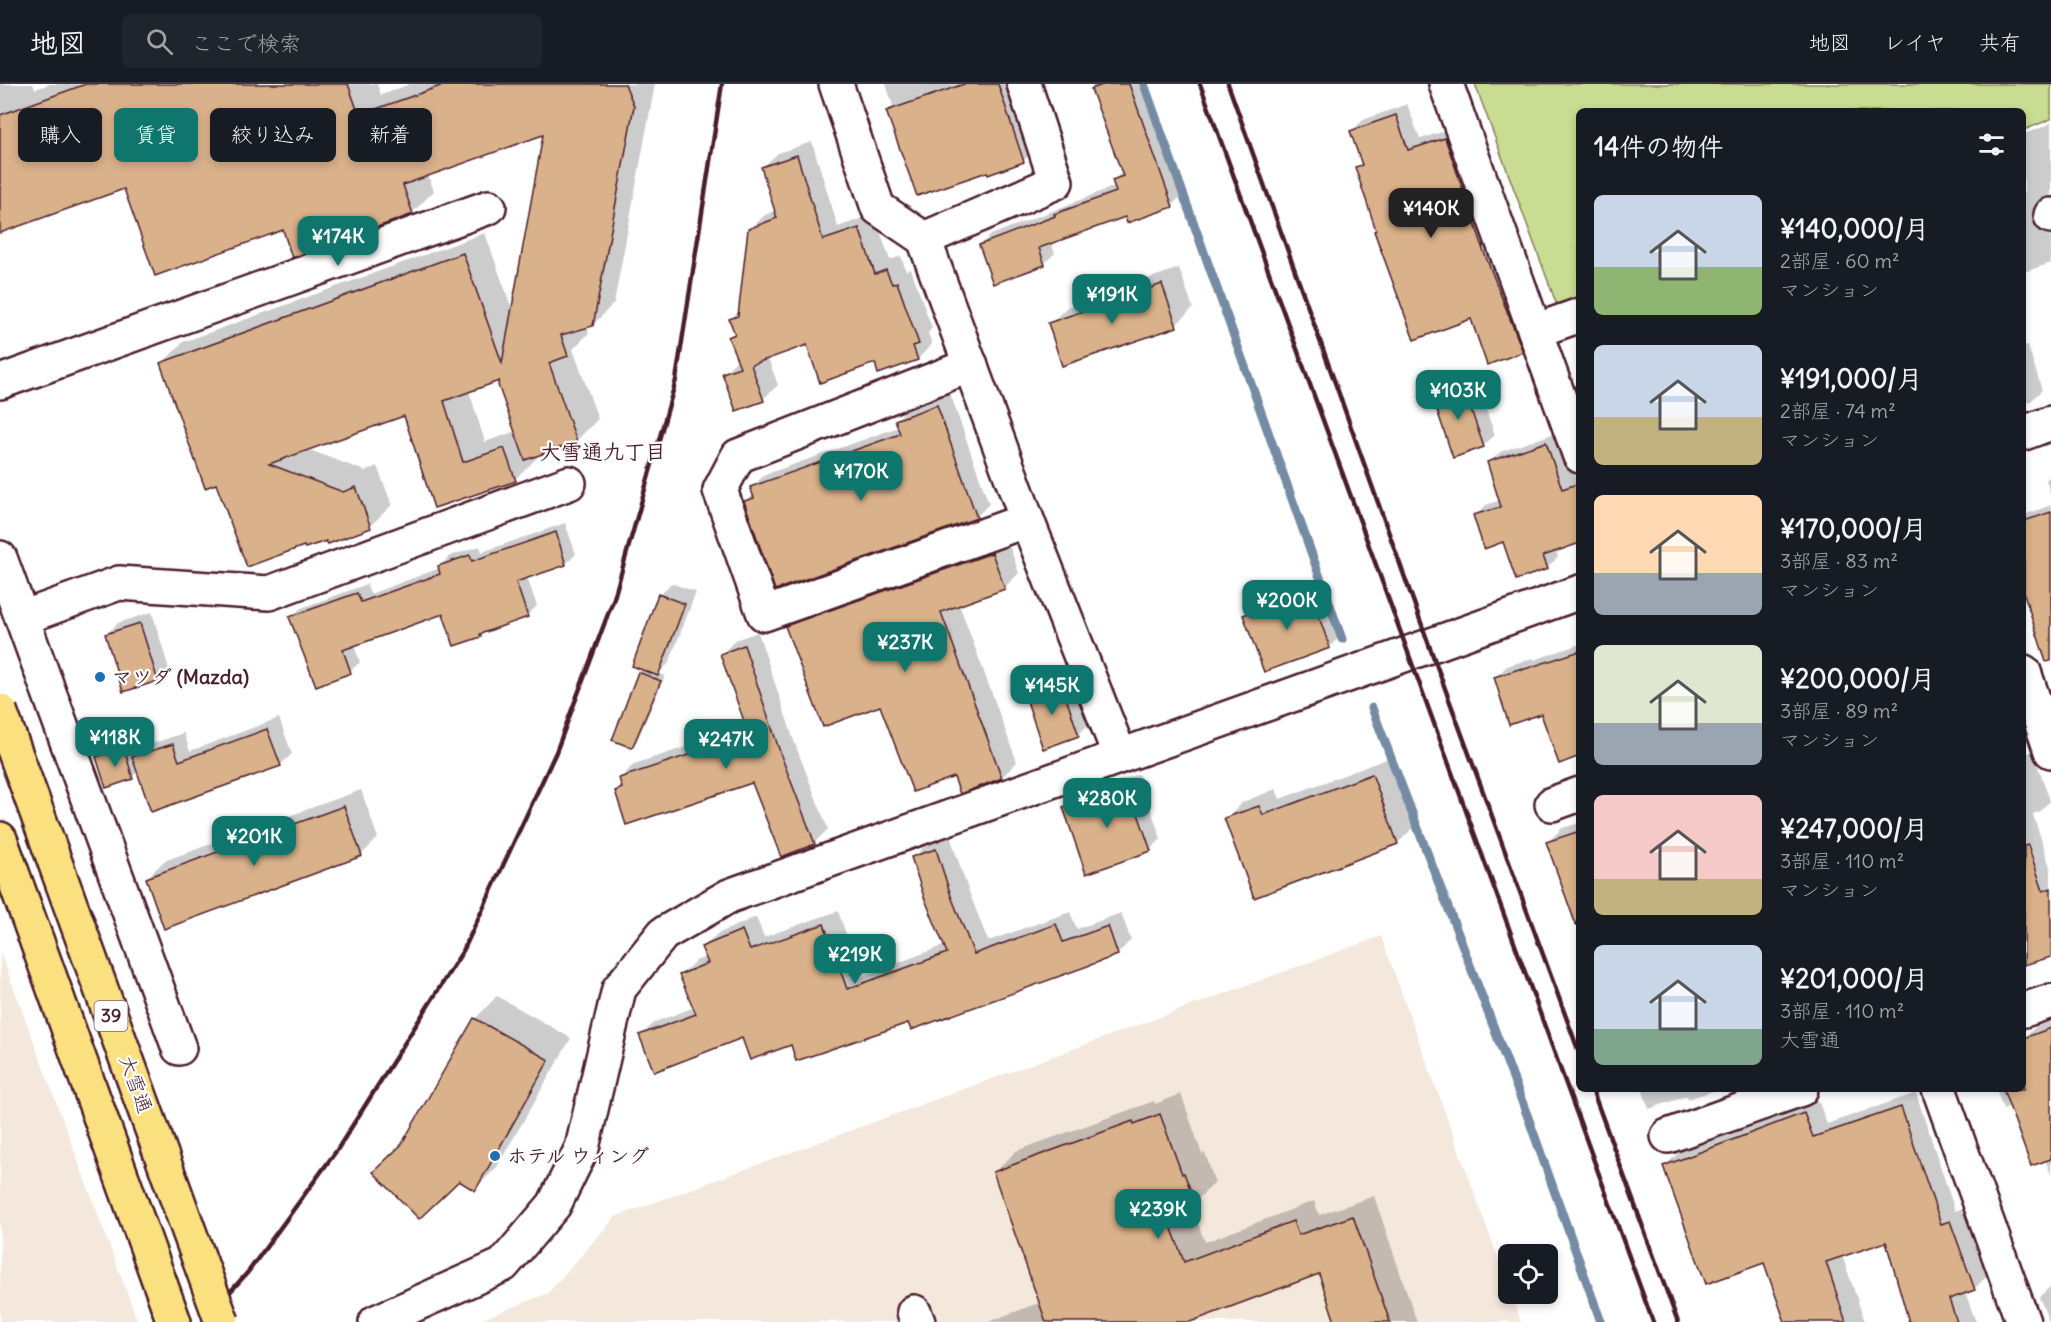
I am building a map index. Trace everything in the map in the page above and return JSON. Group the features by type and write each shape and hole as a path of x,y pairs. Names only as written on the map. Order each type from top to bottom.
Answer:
{"highway":[{"name":"大雪通","path":"0,711 222,1322"},
{"name":"39","path":"0,840 174,1322"}],"street":[{"path":"836,84 878,208 924,239 1027,519 1120,756"},
{"path":"924,239 1056,182 1024,84"},
{"path":"1446,84 1576,445"},
{"path":"0,382 489,207"},
{"path":"1535,331 1576,316"},
{"path":"971,365 738,456 720,490 764,614 1027,519"},
{"path":"2026,432 2051,423"},
{"path":"22,618 119,583 269,593 569,483"},
{"path":"0,558 179,1048"},
{"path":"375,1322 503,1265 554,1205 582,1148 619,989 663,934 729,896 1576,593"},
{"path":"2026,678 2051,751"},
{"path":"2026,1009 2051,1001"},
{"path":"1668,1136 1793,1092"},
{"path":"1940,1092 2023,1322"}],"shaded area":[{"path":"1381,936 1498,1258 1498,1304 1515,1304 1521,1322 475,1322 548,1293 615,1217"},
{"path":"0,951 138,1322 0,1322"}],"green space":[{"path":"1475,84 2051,84 2051,119 2026,129 2026,108 1576,108 1576,301 1558,308"}],"building":[{"path":"86,84 348,84 357,108 348,108 348,162 432,162 432,108 379,108 446,84 625,84 634,106 593,326 561,335 568,356 549,363 577,442 525,460 498,385 499,381 444,401 463,462 504,448 516,481 434,508 404,416 269,464 343,492 356,487 371,528 328,544 326,541 305,548 304,546 247,567 216,484 205,488 160,363 463,253 502,363 543,135 403,185 413,214 292,258 283,230 155,276 124,189 0,233 0,115 18,109 18,162 102,162 102,108 19,108"},
{"path":"964,84 998,84 1024,162 917,196 886,111"},
{"path":"1105,84 1129,84 1173,207 1127,223 1125,217 1039,248 1045,265 993,284 979,245 1055,216 1054,214 1116,192 1112,180 1123,176 1091,89"},
{"path":"1396,115 1408,150 1445,138 1482,247 1523,352 1487,365 1471,319 1414,340 1374,231 1376,230 1355,167 1362,165 1350,131"},
{"path":"797,155 823,240 859,228 875,274 886,270 892,284 897,282 919,344 913,346 918,360 878,374 875,363 820,383 807,345 751,365 764,401 736,411 722,373 740,367 728,337 735,334 729,319 738,316 748,229 777,218 761,167"},
{"path":"1162,284 1177,327 1062,366 1048,323"},
{"path":"1462,384 1484,447 1453,458 1432,395"},
{"path":"937,405 977,518 775,590 744,501 754,498 750,487 900,434 895,420"},
{"path":"1546,442 1562,489 1576,484 1576,544 1543,556 1548,569 1516,580 1503,542 1484,549 1473,515 1501,507 1487,462"},
{"path":"2051,512 2051,661 2046,662 2026,600 2026,520"},
{"path":"556,532 566,565 516,582 528,617 454,646 443,614 343,650 351,673 316,686 289,617 357,593 361,602 440,574 438,566 470,555 472,561"},
{"path":"992,553 1005,589 941,612 1002,778 960,794 954,777 913,792 880,706 823,727 785,626"},
{"path":"1310,591 1330,648 1264,672 1243,615"},
{"path":"658,594 685,604 658,676 632,666"},
{"path":"140,623 158,681 123,692 105,634"},
{"path":"744,645 782,758 815,844 781,857 752,783 626,825 615,791 622,788 619,778 749,735 720,654"},
{"path":"1576,652 1576,758 1559,764 1541,714 1509,725 1494,677 1522,668 1522,670"},
{"path":"638,672 661,681 632,748 612,740"},
{"path":"1061,683 1079,736 1043,749 1025,695"},
{"path":"267,729 281,766 151,812 132,757 173,744 179,761"},
{"path":"124,748 133,779 106,788 96,757"},
{"path":"1372,774 1398,844 1254,898 1224,818 1259,806 1263,815"},
{"path":"1128,785 1151,851 1086,874 1063,807"},
{"path":"344,806 362,856 164,929 146,878"},
{"path":"1576,832 1576,925 1546,842"},
{"path":"2028,845 2043,891 2051,888 2051,957 2026,964 2026,846"},
{"path":"936,849 951,896 974,954 1056,924 1063,942 1108,926 1118,955 911,1030 908,1023 796,1061 791,1045 750,1060 742,1038 654,1072 639,1035 696,1014 679,975 708,963 701,947 742,930 750,950 824,924 847,989 947,953 924,897 911,857"},
{"path":"474,1018 549,1060 475,1191 459,1181 419,1219 373,1172 401,1145"},
{"path":"2051,1028 2051,1159 2031,1166 2004,1092 2026,1092 2026,1037"},
{"path":"1901,1107 1941,1224 1950,1221 1975,1290 1949,1299 1957,1322 1909,1322 1886,1242 1826,1262 1846,1322 1785,1322 1764,1263 1706,1284 1663,1166 1804,1113 1813,1137"},
{"path":"1160,1114 1196,1205 1167,1215 1184,1262 1293,1221 1298,1235 1353,1216 1390,1322 1335,1322 1319,1274 1190,1322 1046,1322 993,1172 1133,1121 1134,1124"}],"waterway":[{"path":"1144,84 1342,639"},
{"path":"1372,708 1529,1120 1601,1322"}],"railway":[{"path":"203,1322 248,1272 337,1150 464,949 556,752 614,598 676,380 722,84"},
{"path":"1200,84 1653,1322"},
{"path":"1228,84 1429,645 1576,1044"},
{"path":"1593,1092 1678,1322"}],"place":[{"name":"マツダ (Mazda)","path":"100,677"},
{"name":"ホテル ウィング","path":"495,1156"}],"district":[{"name":"大雪通九丁目","path":"603,452"}]}
